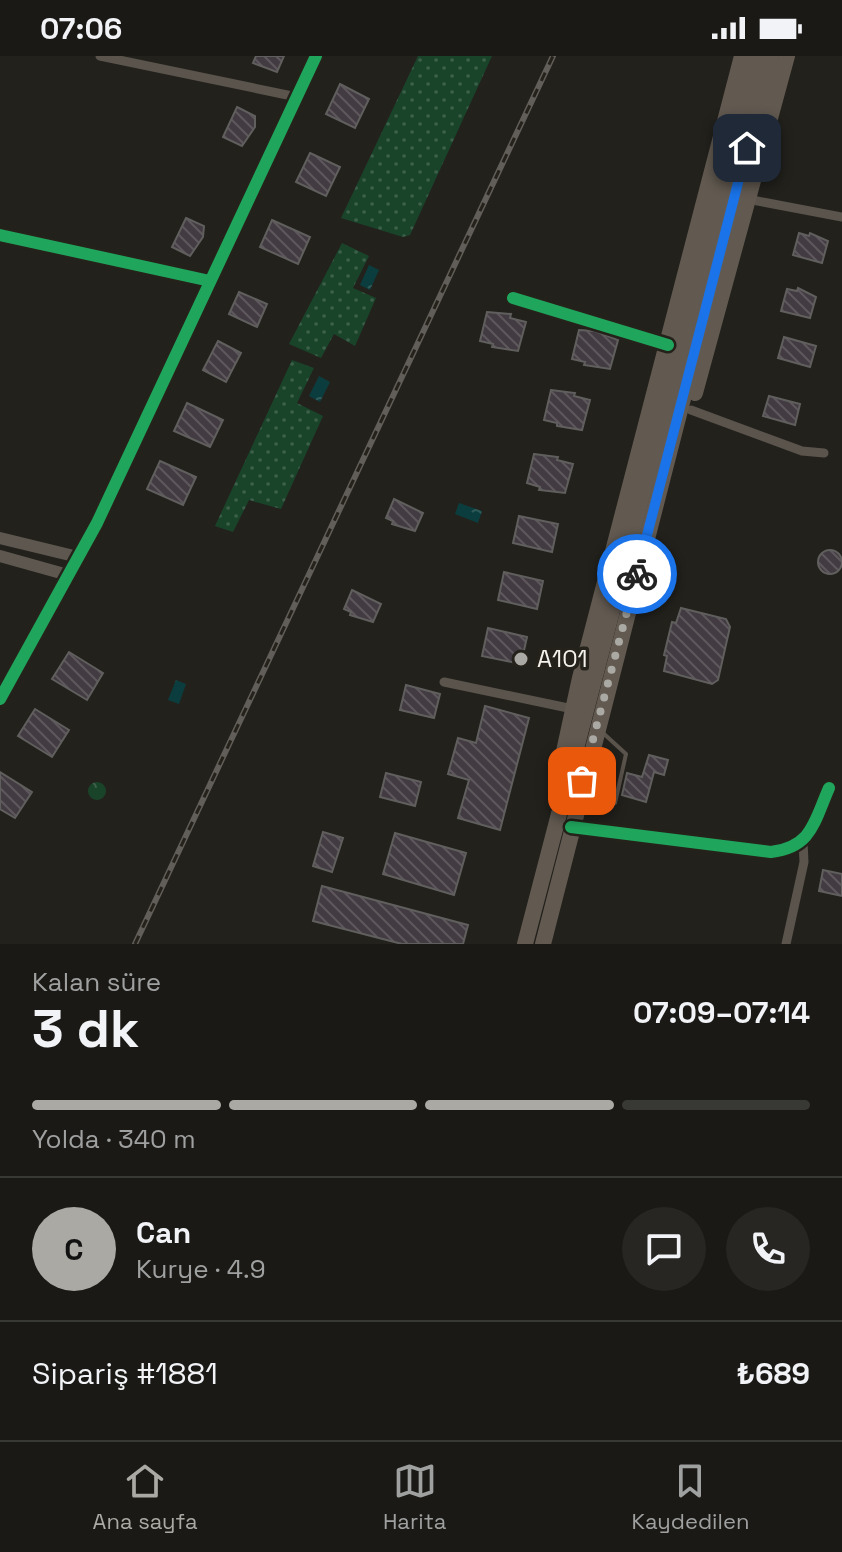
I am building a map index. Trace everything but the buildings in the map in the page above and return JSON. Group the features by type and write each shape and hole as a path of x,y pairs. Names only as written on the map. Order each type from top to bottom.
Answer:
{"highway":[{"path":"542,881 556,788 573,709 742,56"},
{"path":"525,944 757,56"},
{"path":"543,944 596,727 771,56"},
{"path":"654,512 691,410 787,56"}],"main road":[{"path":"0,538 78,557"},
{"path":"0,556 68,575"}],"street":[{"path":"100,56 297,97"},
{"path":"0,699 78,557 316,56"},
{"path":"747,199 842,217"},
{"path":"0,235 210,281"},
{"path":"513,298 668,345"},
{"path":"691,410 802,451 824,453"},
{"path":"444,682 573,709"},
{"path":"786,944 804,862 803,841 829,788"},
{"path":"571,827 771,852 789,850 803,841"}],"lane":[{"path":"576,809 615,803 626,754 596,727"}],"green space":[{"path":"418,56 492,56 410,235 403,237 341,218"},
{"path":"342,243 369,256 353,288 376,298 355,346 334,334 321,358 289,344"},
{"path":"292,360 314,368 297,403 323,416 281,509 249,500 233,532 215,526"},
{"path":"97,782 106,791 97,800 88,791"}],"water":[{"path":"369,265 379,270 370,290 360,285"},
{"path":"319,376 330,382 320,402 309,396"},
{"path":"459,503 482,511 478,523 455,514"},
{"path":"176,680 186,684 179,704 168,700"}],"railway":[{"path":"135,944 553,56"}],"cycle path":[{"path":"0,699 97,523 316,56"},
{"path":"0,235 210,281"},
{"path":"513,298 668,345"},
{"path":"571,827 771,852 795,845 803,839 815,822 829,788"}],"way so far":[{"path":"582,781 637,574"}],"place":[{"name":"A101","path":"521,659"}],"route":[{"path":"637,574 747,148"}]}
